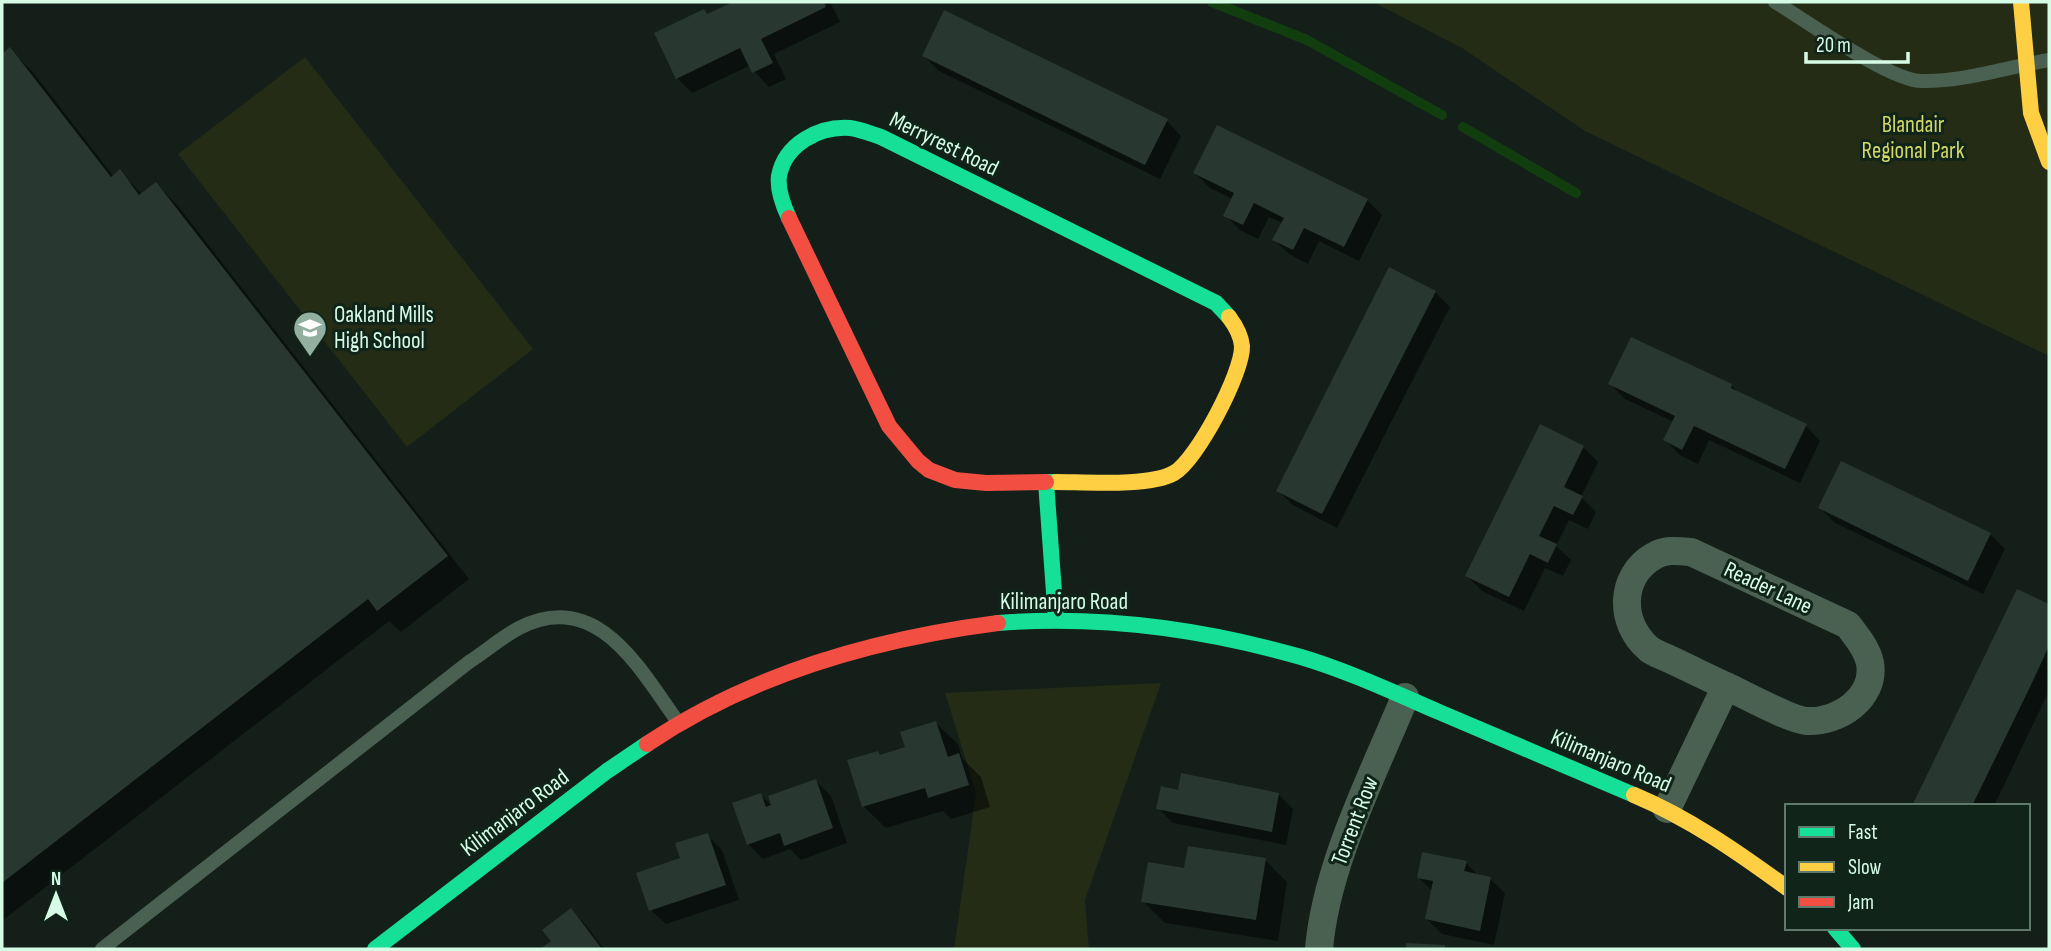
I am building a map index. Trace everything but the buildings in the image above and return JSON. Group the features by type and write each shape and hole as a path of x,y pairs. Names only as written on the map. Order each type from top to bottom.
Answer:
{"street":[{"path":"2021,2 2031,113 2049,162"},
{"name":"Merryrest Road","path":"850,128 881,137 1216,303 1230,316 1242,349 1239,367 1199,447 1187,462 1173,474 1153,479 1046,482 954,481 929,470 889,426 782,203 778,178 786,155 802,139 829,129 850,128"},
{"path":"1046,482 1056,620"},
{"name":"Reader Lane","path":"1672,550 1691,552 1847,625 1862,644 1870,662 1870,680 1861,697 1846,712 1825,721 1804,721 1726,686 1648,649 1634,629 1626,609 1628,590 1640,567 1655,555 1672,550"},
{"name":"Kilimanjaro Road","path":"375,949 607,771 678,723 740,691 796,669 877,644 988,625 1056,620 1153,626 1211,634 1304,658 1405,697 1667,808 1756,864 1785,886"},
{"path":"1667,808 1726,686"},
{"name":"Torrent Row","path":"1319,949 1330,888 1405,697"},
{"path":"1837,930 1853,949"}],"lane":[{"path":"1775,2 1878,66 1919,81 1986,74 2049,60"},
{"path":"103,949 469,662 519,628 548,618 575,617 602,631 629,653 678,723"}],"green space":[{"name":"Blandair Regional Park","path":"1373,2 2049,2 2049,356 1585,131 1462,48"},
{"path":"305,57 533,349 407,447 178,154"},
{"path":"1161,683 1085,900 1089,949 954,949 976,793 945,693"}],"waterway":[{"path":"1212,2 1307,40 1442,115"},
{"path":"1463,127 1576,193"}],"traffic: fast":[{"path":"789,218 781,197 779,181 788,155 796,146 815,134 838,128 858,129 881,137 1216,303 1229,317"},
{"path":"1056,482 1046,482 1056,620"},
{"path":"998,623 1075,621 1151,626 1227,639 1301,657 1371,683 1634,795"},
{"path":"375,949 607,771 647,744"},
{"path":"1837,930 1853,949"}],"traffic: slow":[{"path":"2021,2 2031,113 2049,162"},
{"path":"1056,482 1116,483 1149,480 1174,473 1184,465 1206,434 1235,375 1242,346 1229,317"},
{"path":"1634,795 1694,825 1785,887"}],"traffic: jam":[{"path":"789,218 889,426 918,461 929,470 955,480 986,483 1046,482"},
{"path":"647,744 728,698 815,663 905,639 998,623"}],"place":[{"name":"Oakland Mills High School","path":"310,358"}]}
